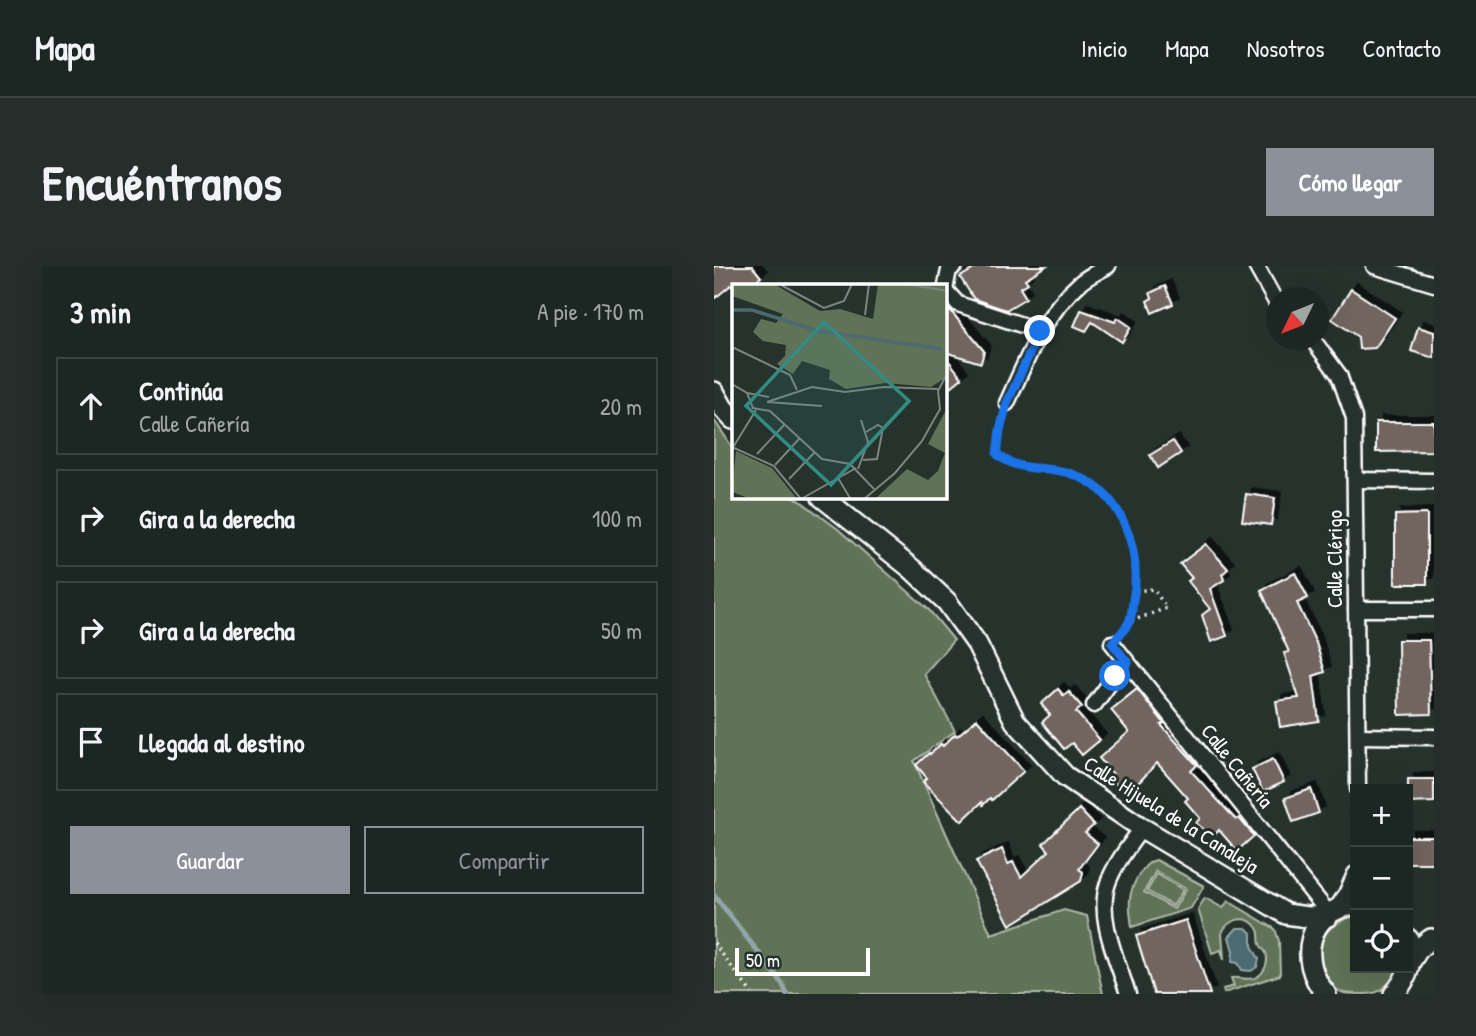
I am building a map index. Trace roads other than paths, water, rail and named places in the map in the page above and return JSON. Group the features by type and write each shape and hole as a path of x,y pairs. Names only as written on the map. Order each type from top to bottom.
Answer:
{"street":[{"path":"946,284 949,270 955,266"},
{"path":"1007,403 1040,331 1057,306 1082,281 1108,266"},
{"path":"1256,266 1268,287"},
{"path":"1374,266 1434,284"},
{"path":"947,292 958,304 1040,331"},
{"name":"Calle Clérigo","path":"1320,350 1339,375 1354,418 1358,784"},
{"path":"714,392 732,418"},
{"path":"1356,480 1434,481"},
{"name":"Calle Hijuela de la Canaleja","path":"824,499 912,569 947,603 976,644 1015,721 1065,776 1142,828 1286,914 1299,930 1309,951 1310,967 1316,983 1326,994"},
{"path":"1356,609 1434,609"},
{"name":"Calle Cañería","path":"1112,643 1331,914"},
{"path":"1094,705 1128,663"},
{"path":"1358,736 1434,737"},
{"path":"1128,994 1107,925 1105,897 1115,869 1142,828"},
{"path":"1309,951 1313,935 1350,885"},
{"name":"Calle Hijuela de la Canaleja","path":"1286,914 1307,917 1331,914 1350,907"},
{"path":"1413,935 1432,939"},
{"path":"1413,959 1419,948 1432,939"},
{"path":"1405,973 1394,994 1411,994"},
{"path":"1410,973 1418,994"}],"water":[{"path":"1237,928 1246,928 1252,934 1252,946 1259,959 1257,967 1251,971 1242,970 1238,963 1232,962 1233,951 1229,937"}],"waterway":[{"path":"714,895 782,983 787,994"}]}
